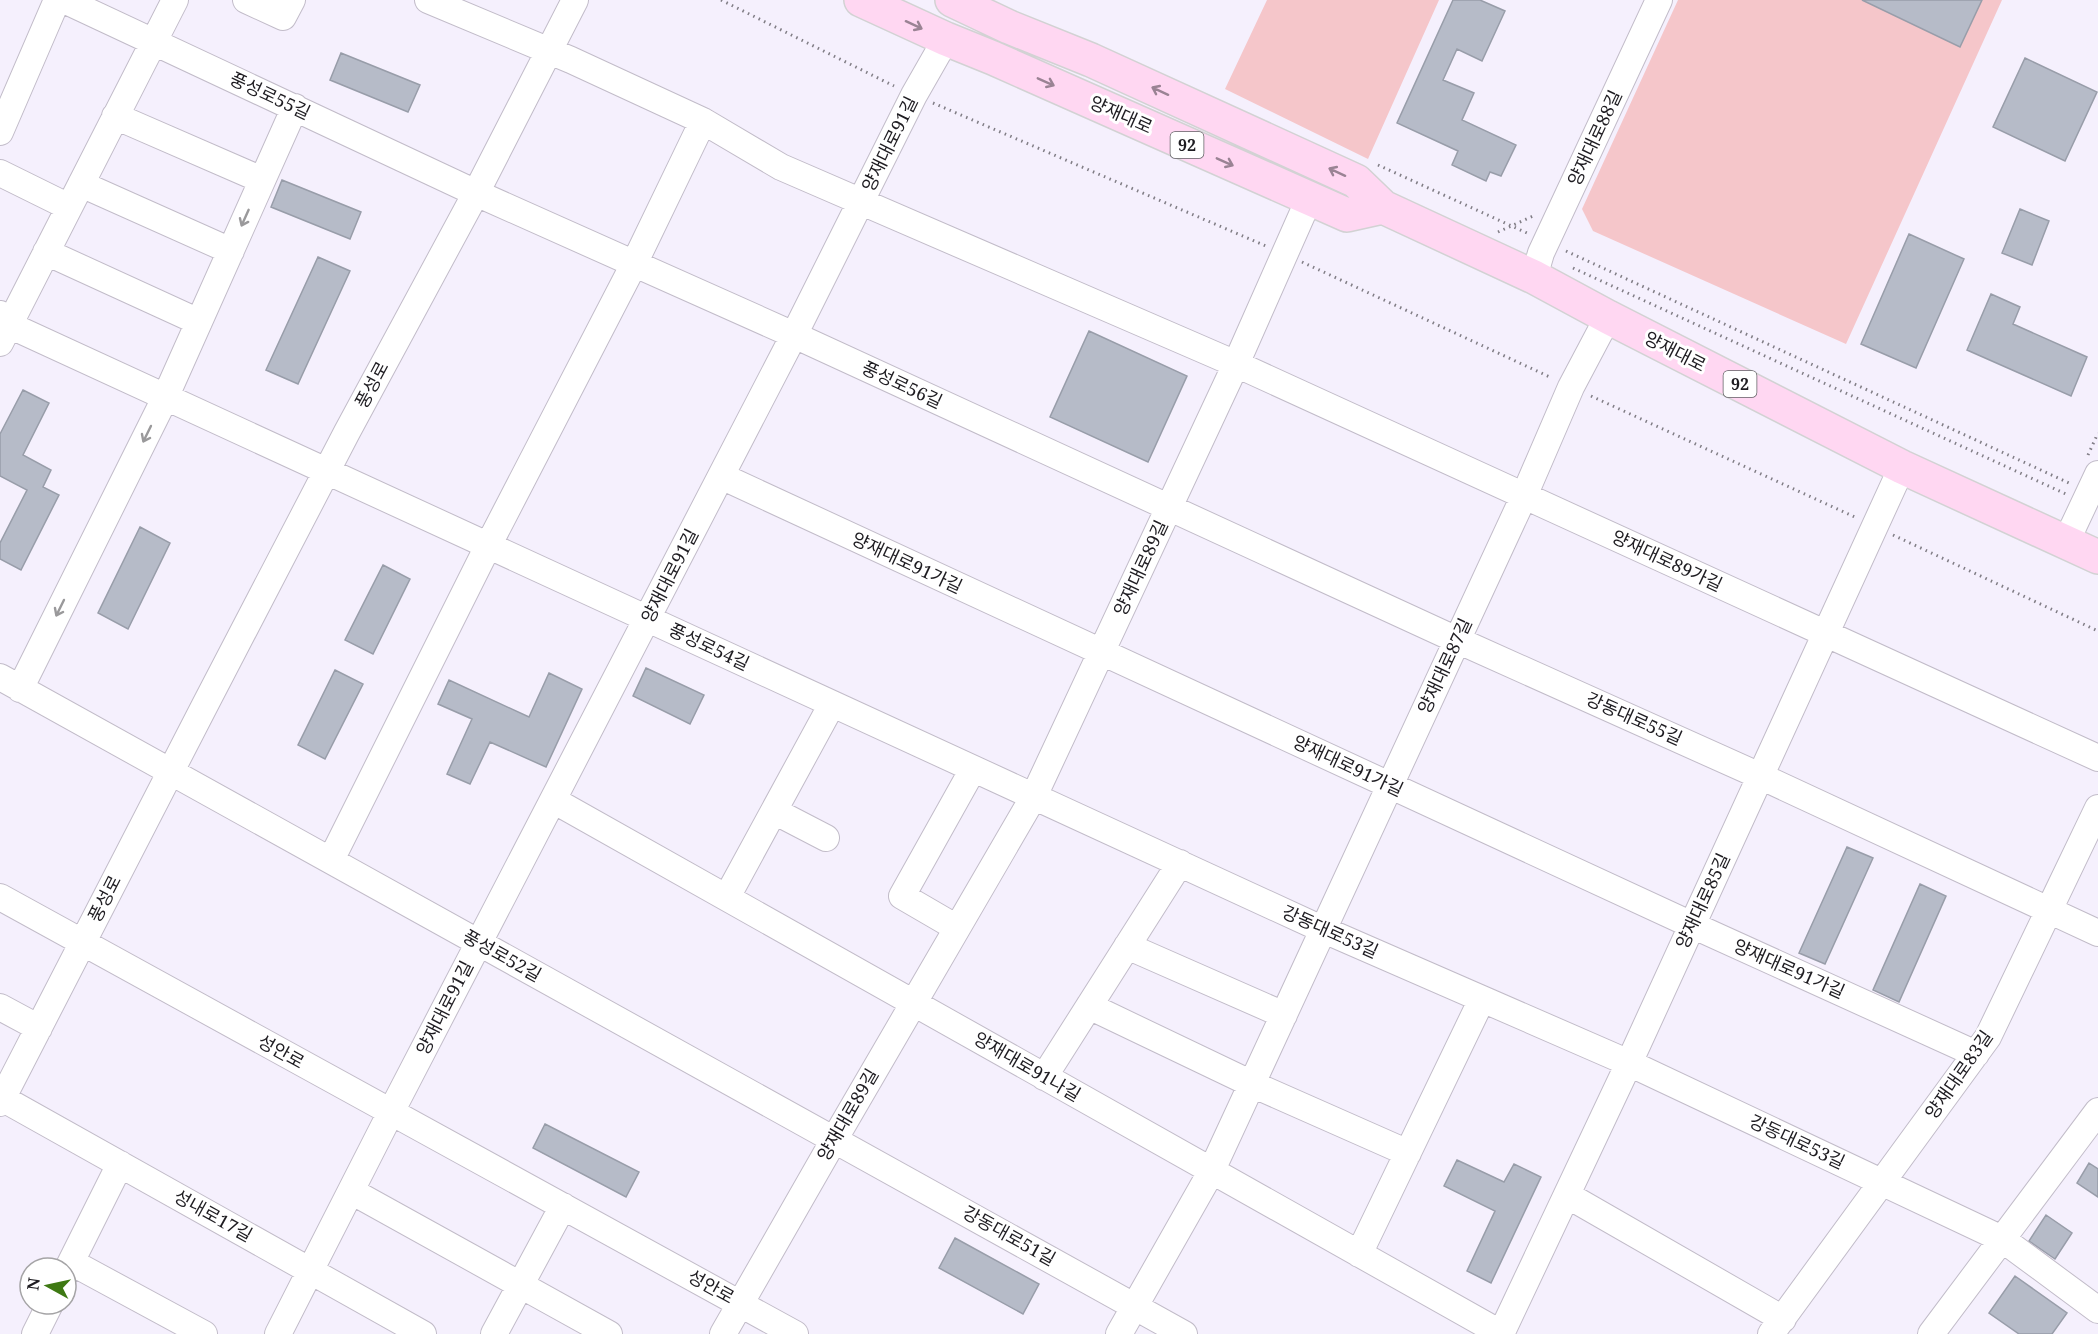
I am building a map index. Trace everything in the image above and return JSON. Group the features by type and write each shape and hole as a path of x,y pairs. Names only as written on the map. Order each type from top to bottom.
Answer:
{"main road":[{"name":"양재대로","path":"861,0 1347,215 1383,207"},
{"name":"양재대로","path":"952,0 1009,27 1091,60 1356,181 1383,207 1534,278 1902,467 2098,557"}],"street":[{"path":"0,132 57,0"},
{"name":"풍성로55길","path":"64,0 476,193"},
{"path":"3,328 46,252 174,0"},
{"path":"246,0 287,9"},
{"name":"양재대로89가길","path":"428,0 548,50 703,121 780,167 1236,364 2098,758"},
{"name":"풍성로","path":"1,1100 575,0"},
{"name":"양재대로88길","path":"1534,278 1541,253 1659,0"},
{"name":"양재대로91길","path":"278,1334 794,335 914,95 945,39"},
{"path":"171,771 10,683 165,398 295,107"},
{"path":"116,116 262,180"},
{"path":"331,860 488,546 634,264 703,121"},
{"path":"0,173 75,196 231,251"},
{"name":"풍성로56길","path":"476,193 794,335 1169,507"},
{"name":"양재대로89길","path":"723,1334 1034,796 1236,364 1309,199"},
{"path":"46,252 199,322"},
{"name":"양재대로87길","path":"1119,1334 1211,1172 1524,496 1571,387 1608,317"},
{"name":"풍성로54길","path":"3,328 328,471 1034,796"},
{"name":"양재대로85길","path":"1501,1334 1629,1064 1902,467"},
{"path":"2066,542 2098,474"},
{"name":"양재대로91가길","path":"721,476 1101,653 1976,1054"},
{"name":"강동대로55길","path":"1169,507 1760,776 2098,933"},
{"path":"727,897 832,704"},
{"path":"957,928 902,896 974,769"},
{"name":"풍성로52길","path":"171,771 834,1140"},
{"name":"강동대로53길","path":"1034,796 1324,930 1629,1064 2002,1239 2098,1310"},
{"name":"양재대로91나길","path":"554,800 1501,1334"},
{"name":"양재대로83길","path":"1567,1195 1777,1326 1988,1037 2098,808"},
{"path":"774,811 826,838"},
{"path":"1044,1077 1180,863"},
{"name":"성안로","path":"0,897 795,1334"},
{"path":"1127,946 1284,1015"},
{"path":"1359,1254 1482,999"},
{"path":"1089,1006 1252,1084 1408,1153"},
{"path":"0,1007 39,1028"},
{"name":"성내로17길","path":"1,1100 423,1334"},
{"path":"1931,1334 2098,1111"},
{"name":"강동대로51길","path":"834,1140 1184,1334"},
{"path":"74,1256 120,1164"},
{"path":"351,1191 609,1334"},
{"path":"494,1334 563,1206"},
{"path":"78,1272 204,1334"},
{"path":"34,1334 44,1316"}],"path":[{"path":"721,0 914,95 1285,254 2098,631"},
{"path":"1498,233 1533,217 1538,206"}],"shaded area":[{"path":"1267,0 1439,0 1368,159 1225,89"},
{"path":"1678,0 2002,0 1846,344 1593,231 1582,209"}],"building":[{"path":"1453,0 1480,0 1505,11 1482,61 1457,49 1443,80 1474,93 1462,120 1516,145 1501,176 1490,172 1486,181 1452,165 1458,151 1397,123"},
{"path":"1862,0 1982,0 1960,47"},
{"path":"341,53 420,85 408,112 330,80"},
{"path":"2025,58 2097,92 2065,161 1993,127"},
{"path":"282,180 361,212 350,239 271,207"},
{"path":"2020,209 2049,221 2032,265 2002,253"},
{"path":"1909,234 1964,259 1916,368 1861,344"},
{"path":"318,257 350,271 298,384 266,370"},
{"path":"1991,294 2020,307 2013,324 2087,357 2071,396 1967,350"},
{"path":"1089,331 1187,376 1148,462 1050,417"},
{"path":"23,390 49,403 23,455 51,470 43,487 59,495 21,570 0,559 0,543 27,490 0,476 0,434"},
{"path":"140,527 170,543 128,629 98,613"},
{"path":"383,565 410,579 373,654 345,640"},
{"path":"646,668 704,695 690,724 633,696"},
{"path":"335,670 363,684 325,759 298,745"},
{"path":"549,673 582,689 546,767 490,742 470,784 447,774 472,719 438,704 449,680 529,717"},
{"path":"1847,847 1873,858 1825,964 1799,953"},
{"path":"1920,884 1946,896 1899,1002 1873,990"},
{"path":"545,1124 639,1172 626,1197 533,1148"},
{"path":"1457,1160 1504,1182 1514,1164 1541,1177 1491,1283 1467,1271 1495,1211 1444,1186"},
{"path":"2089,1163 2098,1169 2098,1197 2077,1183"},
{"path":"2046,1215 2072,1233 2055,1259 2029,1241"},
{"path":"955,1238 1039,1284 1023,1314 939,1268"},
{"path":"2015,1276 2067,1313 2052,1334 2019,1334 1989,1313"}]}
